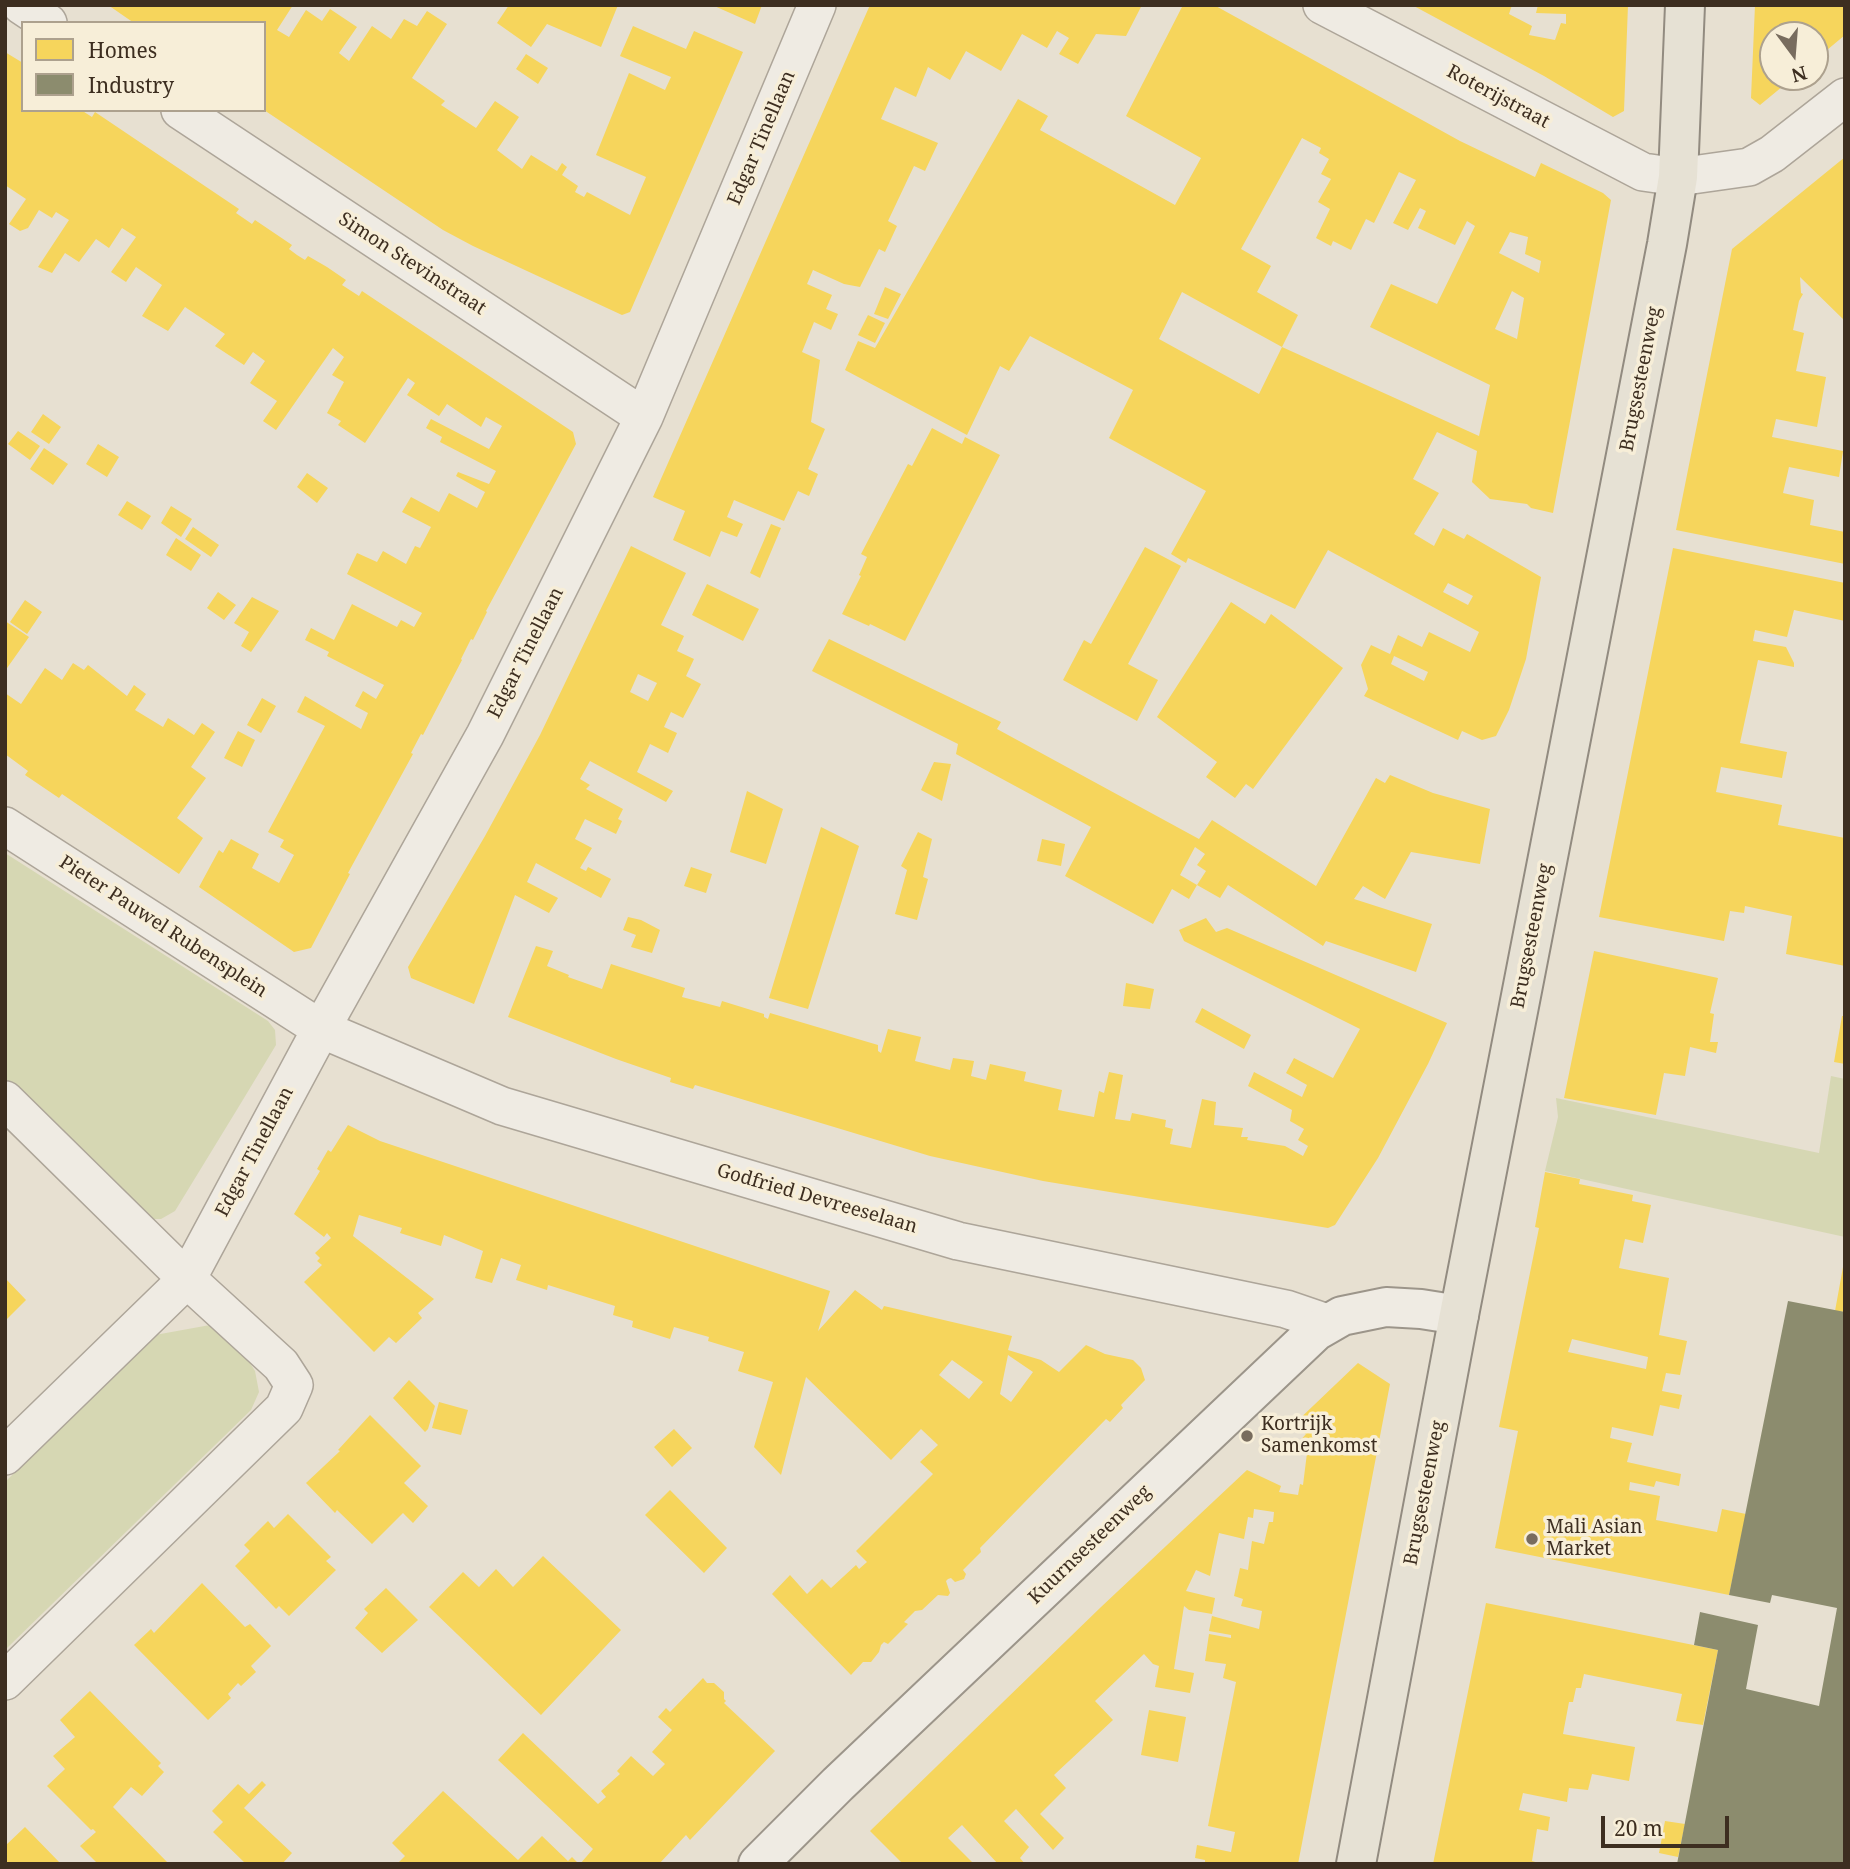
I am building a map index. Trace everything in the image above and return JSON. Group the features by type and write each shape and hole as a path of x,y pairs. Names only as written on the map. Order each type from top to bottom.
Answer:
{"main road":[{"name":"Brugsesteenweg","path":"1356,1864 1459,1315 1667,244 1678,177 1685,5"}],"street":[{"path":"21,5 45,21"},
{"name":"Edgar Tinellaan","path":"5,1456 187,1279 321,1029 485,735 644,417 817,5"},
{"name":"Roterijstraat","path":"1322,5 1643,172 1678,177 1749,167 1772,154 1845,97"},
{"name":"Simon Stevinstraat","path":"183,112 644,417"},
{"name":"Pieter Pauwel Rubensplein","path":"5,826 321,1029"},
{"name":"Godfried Devreeselaan","path":"321,1029 502,1106 945,1237 1286,1309 1327,1323"},
{"path":"5,1100 187,1279 281,1364 294,1385 284,1408 5,1681"},
{"name":"Kuurnsesteenweg","path":"758,1864 838,1784 1235,1406 1327,1323 1342,1316 1386,1307 1459,1315"}],"green space":[{"path":"5,853 268,1021 275,1030 276,1045 175,1211 161,1219 144,1219 5,1086"},
{"path":"1831,1076 1845,1079 1845,1237 1545,1171 1558,1117 1556,1098 1819,1153"},
{"path":"210,1325 246,1357 255,1371 259,1392 251,1410 5,1650 5,1482 155,1335"}],"building: Homes":[{"path":"108,5 293,5 277,30 289,37 306,10 322,21 330,9 357,27 339,53 349,61 372,26 391,39 404,19 417,26 427,11 447,24 412,78 445,101 441,105 476,128 495,101 519,117 497,150 522,169 531,155 557,171 562,163 567,167 562,175 578,186 575,192 584,197 587,192 630,215 646,177 596,155 629,73 665,90 671,77 620,56 633,26 686,49 694,31 743,52 630,312 622,315 443,230 266,111 266,21 131,21"},
{"path":"509,5 618,5 601,47 547,24 531,47 497,23"},
{"path":"712,5 762,5 755,24"},
{"path":"870,5 1142,5 1126,36 1096,34 1078,64 1059,54 1069,38 1057,31 1047,48 1022,34 1001,71 966,51 950,80 928,67 916,97 895,87 881,119 938,143 925,171 914,166 888,221 897,226 885,252 879,249 860,287 844,284 813,270 807,284 832,295 826,309 838,314 831,330 814,322 802,352 820,360 811,422 825,429 808,469 818,474 809,496 798,491 784,521 734,500 727,517 743,524 737,537 721,531 710,557 673,540 685,511 653,497"},
{"path":"1183,5 1214,5 1460,141 1535,177 1541,163 1603,193 1611,200 1553,513 1531,508 1527,504 1490,499 1472,482 1477,451 1437,432 1413,479 1439,493 1414,534 1434,546 1443,528 1464,539 1467,534 1541,577 1526,659 1509,710 1496,736 1482,740 1462,731 1458,740 1364,696 1368,689 1361,665 1371,645 1390,654 1398,635 1422,647 1429,632 1470,652 1479,632 1328,550 1295,609 1188,558 1186,563 1171,554 1206,491 1109,438 1133,390 1030,336 1009,371 1000,366 967,435 845,370 858,341 875,348 1018,99 1048,116 1040,130 1175,205 1201,158 1126,116","holes":["1302,138 1321,148 1319,153 1329,159 1321,174 1331,179 1318,202 1330,209 1316,238 1331,246 1333,241 1351,250 1366,219 1374,223 1399,172 1416,180 1393,223 1408,230 1420,208 1426,211 1418,228 1455,245 1467,221 1475,226 1437,304 1391,284 1370,327 1490,385 1479,436 1282,347 1298,315 1257,292 1271,266 1241,249","1510,232 1528,237 1525,254 1541,261 1539,273 1499,253","1512,291 1524,298 1517,339 1495,329","1182,292 1282,347 1259,394 1159,339","1448,583 1473,596 1468,605 1443,592","1394,656 1428,672 1424,681 1391,664"]},
{"path":"1412,5 1512,5 1509,14 1532,26 1529,35 1555,40 1561,23 1566,24 1566,14 1536,13 1538,5 1628,5 1624,111 1613,117 1544,76"},
{"path":"1755,5 1845,5 1845,35 1829,48 1829,21 1759,21 1759,91 1777,91 1760,105 1751,98"},
{"path":"5,52 21,62 21,112 84,112 92,117 95,112 239,209 236,213 252,224 255,220 292,245 289,249 297,255 305,260 308,256 327,267 346,280 342,285 359,296 362,291 573,432 576,444 473,640 471,639 423,735 421,734 411,753 413,754 348,873 350,874 311,948 294,952 199,887 219,850 223,853 231,839 259,854 252,868 279,883 294,855 280,847 284,840 268,832 325,726 297,712 305,696 361,729 368,713 355,706 363,691 376,699 384,685 327,656 329,652 305,640 311,628 334,640 352,604 397,627 401,620 414,627 422,613 347,574 357,553 377,562 383,551 406,564 415,546 420,548 431,527 402,512 411,497 439,512 449,493 477,508 485,492 456,476 458,472 489,484 496,471 440,442 442,437 426,428 431,419 489,449 502,426 486,417 481,427 447,404 439,416 407,395 415,383 408,378 365,443 338,425 341,421 327,413 344,382 332,375 344,357 333,348 276,430 263,421 277,401 250,383 265,361 253,352 244,365 215,346 225,334 185,307 168,331 142,316 162,285 136,267 126,282 111,272 136,237 122,228 109,248 96,239 79,262 65,253 52,273 38,267 69,220 56,212 52,218 39,210 28,228 20,231 9,224 26,199 5,185"},
{"path":"526,54 548,68 538,84 516,69"},
{"path":"1845,157 1845,321 1800,277 1803,294 1793,330 1804,333 1796,371 1826,377 1817,427 1776,419 1772,437 1843,451 1839,477 1789,467 1783,493 1814,500 1810,525 1845,532 1845,564 1676,530 1732,249"},
{"path":"885,287 901,294 888,319 874,314"},
{"path":"868,315 885,323 875,343 858,335"},
{"path":"43,414 61,427 49,444 31,432"},
{"path":"932,428 962,444 965,437 1000,455 905,641 842,614 861,576 859,575 867,557 861,554 908,464 912,466"},
{"path":"18,431 40,446 30,460 8,444"},
{"path":"98,444 119,457 107,477 86,464"},
{"path":"44,448 68,464 53,485 30,469"},
{"path":"307,473 328,488 317,503 297,487"},
{"path":"127,501 151,516 142,530 118,515"},
{"path":"171,506 192,519 181,537 161,523"},
{"path":"771,524 781,528 760,578 750,573"},
{"path":"193,527 219,545 211,557 185,539"},
{"path":"176,538 201,555 191,571 166,555"},
{"path":"631,546 686,573 661,625 684,636 677,651 694,659 686,676 701,684 683,718 671,712 664,727 677,733 668,753 650,744 637,772 673,791 666,802 590,761 580,779 590,785 586,789 623,809 618,819 622,821 616,834 585,819 575,839 592,848 580,868 586,871 588,867 611,879 601,898 536,863 527,882 558,898 549,913 515,895 474,1004 411,978 408,967 485,836 540,735","holes":["638,674 657,683 648,701 630,692"]},
{"path":"1145,547 1181,566 1128,664 1158,680 1137,721 1063,680 1084,640 1091,644"},
{"path":"1673,548 1845,583 1845,621 1794,610 1787,637 1755,630 1753,641 1786,647 1794,667 1758,660 1740,743 1787,752 1782,778 1721,767 1716,792 1782,805 1778,825 1845,838 1845,966 1786,954 1792,916 1745,906 1744,913 1730,911 1724,941 1599,917"},
{"path":"707,584 759,609 743,641 692,615"},
{"path":"218,592 236,605 224,620 207,608"},
{"path":"252,597 279,611 251,652 241,646 249,632 234,623"},
{"path":"25,600 42,612 27,634 10,622"},
{"path":"1231,602 1265,624 1271,614 1343,668 1253,789 1246,784 1235,798 1206,777 1217,762 1157,717"},
{"path":"5,621 29,637 5,671"},
{"path":"829,639 1001,722 997,729 1199,839 1212,820 1316,886 1376,778 1385,783 1390,775 1433,793 1490,809 1480,864 1411,852 1385,899 1363,886 1354,899 1432,924 1416,972 1326,941 1323,946 1228,885 1220,898 1197,885 1189,899 1172,889 1153,924 1065,876 1091,827 956,754 958,744 812,671","holes":["1195,847 1205,854 1197,865 1206,871 1197,885 1180,875"]},
{"path":"73,663 84,670 88,665 127,696 134,685 146,694 135,710 163,727 168,718 194,735 202,723 215,732 191,767 206,778 177,818 203,838 179,874 62,794 59,798 25,775 28,771 5,754 5,693 21,704 45,668 62,680"},
{"path":"262,698 276,706 261,733 247,725"},
{"path":"238,731 255,740 242,767 224,758"},
{"path":"934,762 951,764 942,801 921,790"},
{"path":"747,791 783,809 766,864 730,852"},
{"path":"821,827 859,846 808,1009 769,998"},
{"path":"918,832 932,839 923,877 928,879 917,920 895,914 907,870 901,866"},
{"path":"1042,839 1065,844 1061,866 1037,861"},
{"path":"691,867 712,874 706,893 684,886"},
{"path":"628,917 641,920 660,930 652,953 631,947 636,935 623,930"},
{"path":"1206,918 1216,932 1227,928 1447,1023 1378,1158 1335,1225 1328,1228 1043,1181 930,1156 695,1085 693,1089 670,1082 671,1078 508,1017 536,946 553,951 547,966 602,989 611,964 685,988 682,997 720,1007 722,1001 764,1014 768,1019 770,1013 878,1045 878,1051 881,1053 888,1029 921,1037 915,1061 950,1070 953,1058 974,1061 971,1076 986,1080 990,1064 1026,1072 1024,1081 1062,1090 1058,1110 1094,1117 1099,1091 1104,1093 1109,1072 1123,1075 1115,1119 1130,1121 1132,1113 1166,1120 1165,1127 1173,1129 1170,1144 1191,1148 1202,1099 1216,1102 1214,1125 1243,1128 1241,1137 1248,1137 1247,1140 1285,1146 1303,1156 1308,1146 1298,1140 1304,1129 1290,1121 1292,1110 1248,1086 1254,1072 1302,1097 1307,1085 1286,1073 1294,1058 1333,1078 1360,1029 1184,941 1179,930"},
{"path":"1594,951 1718,978 1710,1013 1714,1014 1710,1042 1718,1042 1716,1053 1690,1047 1685,1076 1664,1073 1656,1115 1564,1098"},
{"path":"1126,983 1154,989 1150,1009 1123,1006"},
{"path":"1202,1008 1251,1035 1244,1049 1195,1022"},
{"path":"1842,1016 1845,1016 1845,1064 1834,1062"},
{"path":"348,1125 380,1141 830,1291 818,1331 855,1290 882,1310 884,1306 1012,1336 1008,1350 1041,1360 1059,1372 1086,1345 1105,1354 1133,1360 1141,1368 1145,1380 1121,1405 1123,1408 1110,1422 1106,1419 980,1548 981,1552 963,1570 966,1574 964,1579 955,1582 951,1578 946,1581 950,1593 948,1596 938,1595 922,1610 915,1611 904,1622 908,1624 888,1644 884,1642 881,1645 871,1662 863,1662 851,1675 772,1594 790,1575 807,1594 822,1579 831,1588 856,1565 859,1569 867,1562 856,1551 933,1474 920,1462 938,1445 921,1429 891,1460 806,1377 781,1475 754,1447 773,1382 738,1371 744,1352 708,1341 709,1337 674,1327 670,1339 632,1327 633,1321 613,1315 615,1306 548,1285 547,1290 516,1280 521,1265 501,1258 492,1283 475,1278 483,1251 444,1235 441,1246 400,1233 402,1228 359,1215 353,1236 434,1299 418,1313 422,1318 396,1343 389,1337 374,1352 304,1282 322,1265 317,1261 320,1258 315,1253 331,1238 327,1233 324,1237 294,1214 320,1171 317,1169 328,1150 331,1152","holes":["1008,1355 1033,1372 1011,1402 1000,1394","952,1360 983,1382 969,1399 939,1375"]},
{"path":"1545,1172 1580,1179 1579,1184 1633,1195 1632,1201 1651,1205 1643,1243 1625,1239 1619,1268 1669,1278 1659,1335 1687,1341 1680,1375 1666,1373 1662,1391 1682,1395 1679,1409 1660,1405 1653,1436 1612,1427 1610,1438 1632,1443 1627,1462 1681,1474 1679,1486 1656,1481 1654,1487 1630,1482 1629,1490 1660,1496 1656,1520 1717,1532 1722,1509 1746,1514 1729,1595 1495,1548 1518,1431 1499,1427 1539,1228 1535,1227","holes":["1572,1339 1648,1357 1646,1369 1568,1352"]},
{"path":"1845,1267 1845,1312 1835,1311"},
{"path":"5,1278 26,1300 5,1321"},
{"path":"1358,1363 1390,1384 1298,1864 1205,1864 1205,1860 1195,1858 1197,1845 1231,1852 1235,1832 1208,1826 1236,1682 1223,1678 1226,1664 1205,1661 1209,1634 1231,1638 1231,1635 1209,1631 1212,1616 1259,1629 1262,1611 1241,1606 1243,1599 1234,1596 1240,1568 1248,1570 1252,1541 1264,1544 1269,1522 1273,1522 1274,1512 1254,1509 1253,1518 1248,1517 1244,1539 1219,1533 1210,1576 1196,1570 1186,1591 1215,1598 1212,1614 1189,1610 1184,1606 1174,1669 1194,1673 1190,1693 1155,1687 1159,1666 1153,1664 1144,1654 1095,1701 1113,1720 1054,1775 1066,1788 1040,1814 1064,1838 1053,1850 1016,1809 1004,1821 1029,1847 1020,1858 1025,1864 998,1864 962,1825 948,1838 974,1864 903,1864 870,1831 1247,1470 1281,1486 1279,1492 1298,1495 1300,1484 1303,1485 1307,1453 1292,1450 1306,1434 1292,1426"},
{"path":"409,1380 435,1406 425,1432 393,1398"},
{"path":"439,1402 468,1410 461,1435 432,1428"},
{"path":"370,1415 421,1466 404,1483 428,1506 413,1523 403,1513 372,1544 337,1510 335,1513 306,1483 340,1451 338,1450"},
{"path":"674,1429 692,1448 672,1467 654,1447"},
{"path":"670,1490 727,1548 704,1573 645,1515"},
{"path":"288,1514 331,1557 326,1561 336,1570 289,1616 279,1606 276,1609 235,1566 250,1551 244,1545 268,1521 274,1528"},
{"path":"543,1556 621,1630 541,1715 429,1607 463,1572 479,1587 496,1569 513,1587"},
{"path":"202,1583 245,1627 250,1624 271,1646 251,1666 256,1672 241,1686 238,1683 228,1694 231,1698 208,1720 134,1645 151,1629 154,1633"},
{"path":"386,1588 418,1620 382,1653 355,1628 368,1613 364,1609"},
{"path":"1486,1603 1718,1650 1703,1725 1676,1721 1682,1694 1584,1674 1581,1688 1576,1688 1573,1702 1569,1702 1563,1734 1635,1747 1629,1781 1592,1774 1588,1790 1569,1788 1567,1802 1523,1793 1519,1810 1550,1817 1548,1831 1537,1829 1532,1861 1542,1864 1433,1864"},
{"path":"703,1678 724,1692 724,1703 775,1751 690,1840 686,1835 659,1864 580,1864 593,1849 498,1760 523,1733 598,1804 606,1797 601,1791 620,1774 617,1771 631,1756 653,1776 665,1764 652,1752 672,1730 658,1717 666,1708 670,1712"},
{"path":"90,1691 161,1763 158,1766 164,1772 142,1796 131,1787 113,1807 169,1864 98,1864 80,1846 96,1832 47,1786 65,1769 53,1756 75,1737 60,1720"},
{"path":"1149,1710 1186,1717 1178,1762 1141,1755"},
{"path":"262,1781 266,1785 244,1808 292,1853 282,1864 246,1864 213,1832 223,1822 212,1811 238,1784 249,1794"},
{"path":"443,1791 518,1860 542,1836 568,1861 572,1857 579,1864 397,1864 405,1856 392,1843"},
{"path":"1665,1821 1685,1824 1678,1857 1659,1853"},
{"path":"25,1827 61,1864 5,1864 5,1846"}],"building: Industry":[{"path":"1788,1301 1845,1312 1845,1864 1677,1864 1718,1650 1694,1645 1700,1612 1758,1625 1746,1689 1819,1706 1837,1608 1772,1595 1770,1603 1729,1595"}],"place":[{"name":"Kortrijk Samenkomst","path":"1247,1436"},
{"name":"Mali Asian Market","path":"1532,1539"}]}
